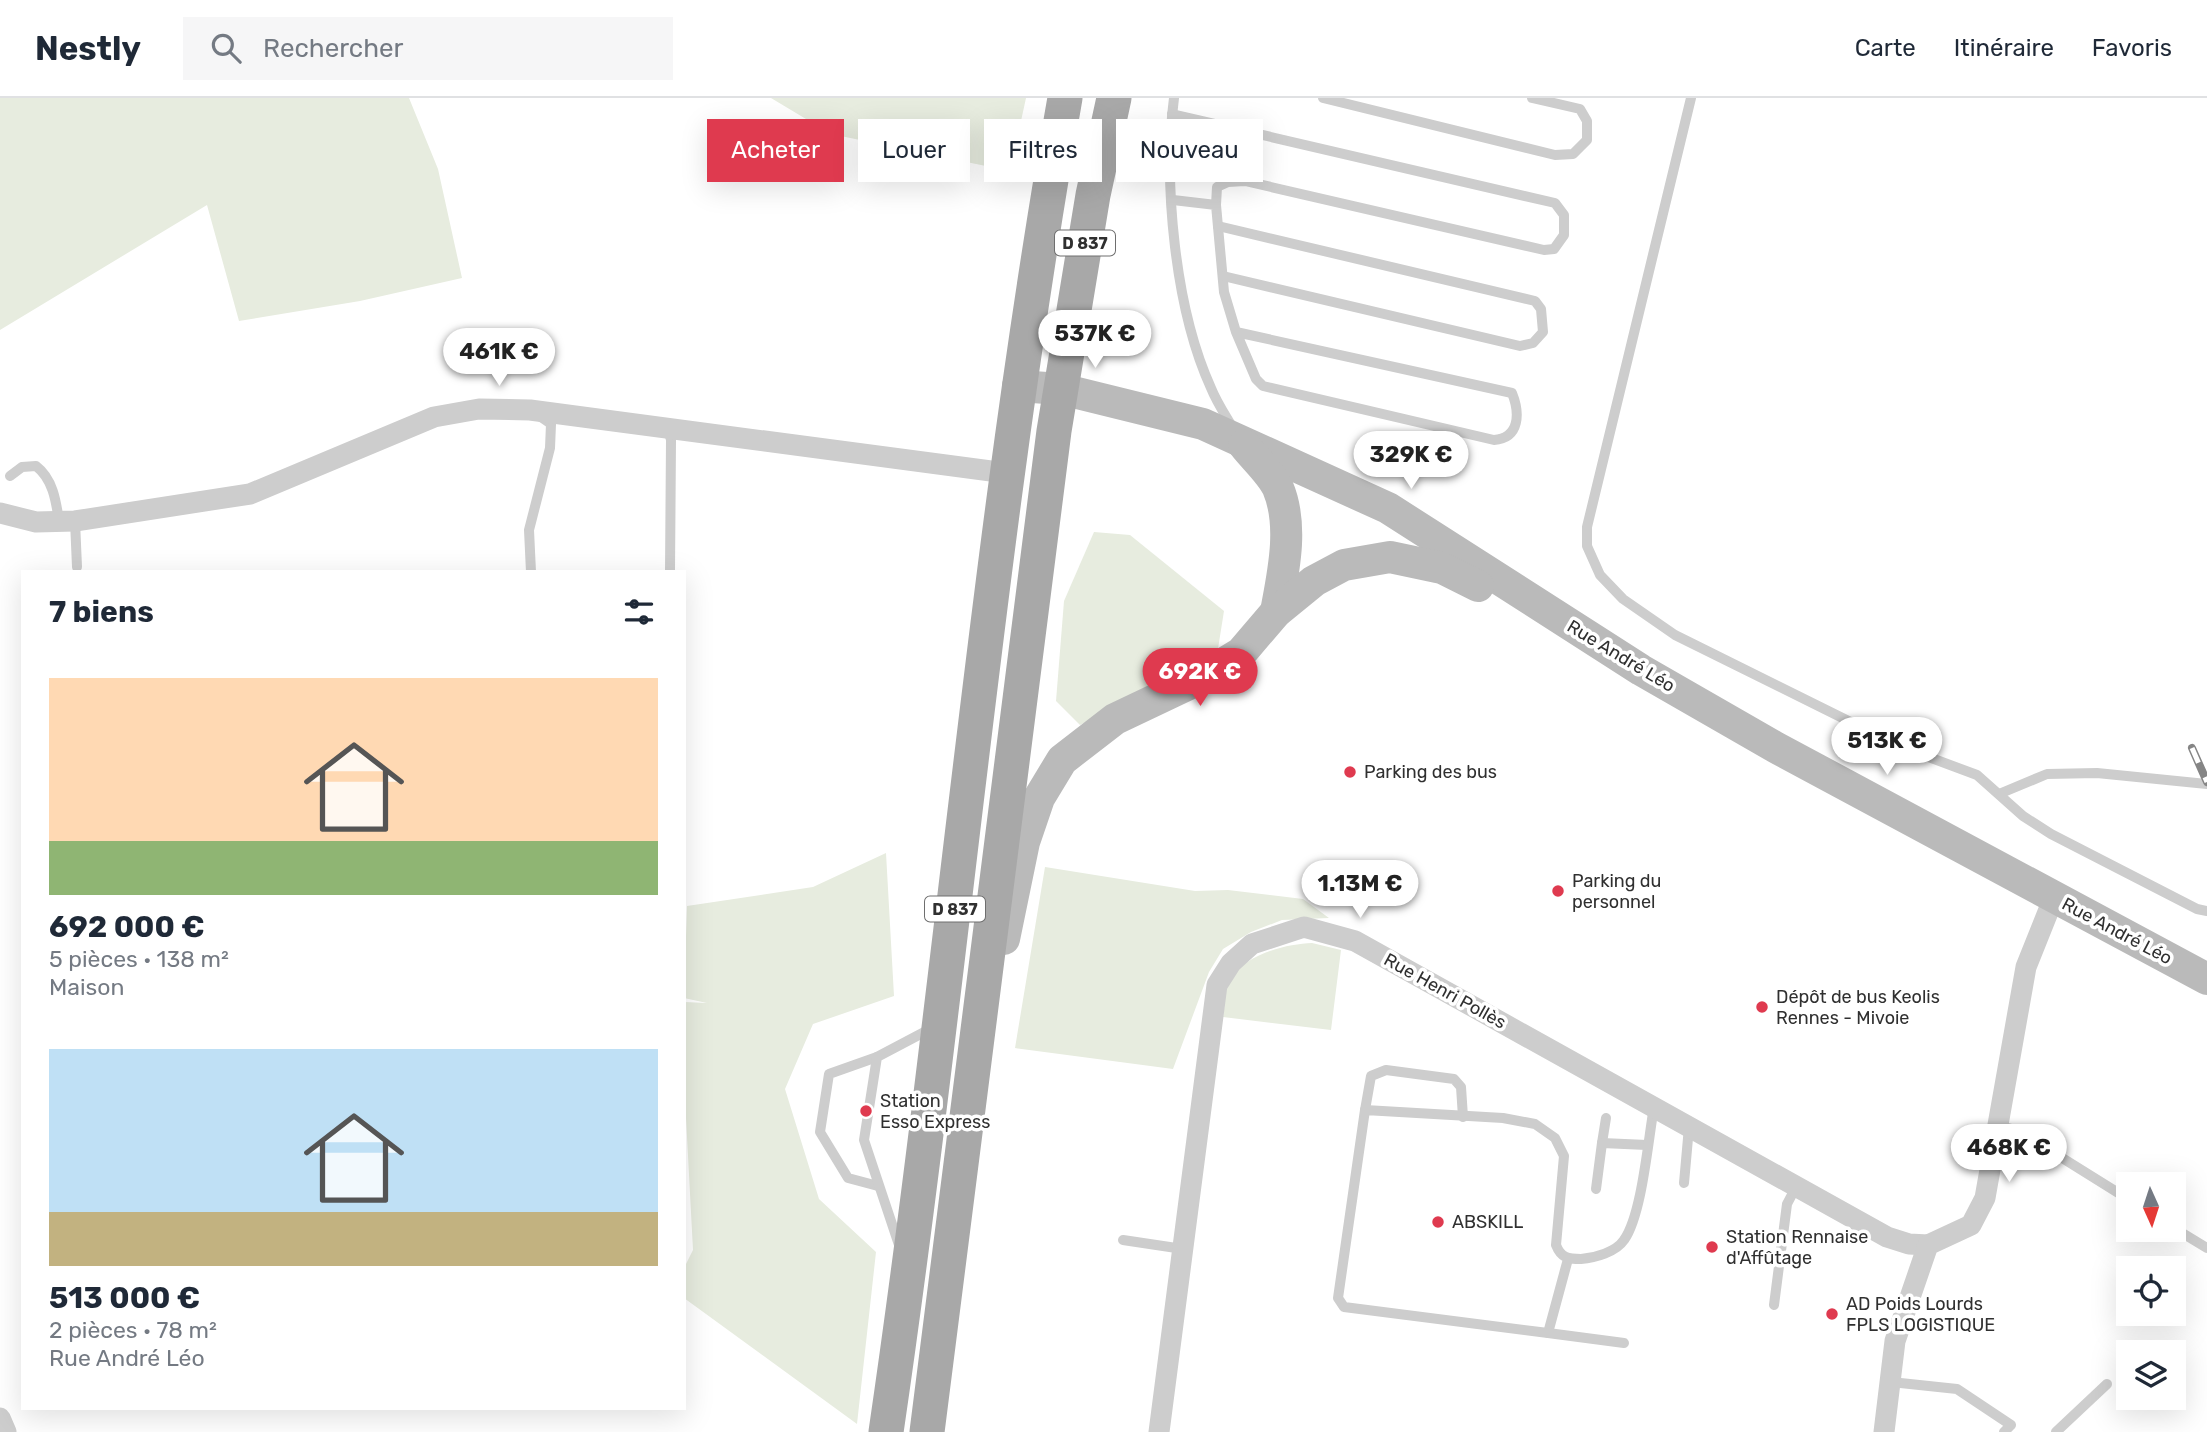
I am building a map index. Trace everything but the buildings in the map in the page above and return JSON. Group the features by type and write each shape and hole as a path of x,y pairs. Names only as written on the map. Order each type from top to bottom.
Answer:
{"main road":[{"name":"D 837","path":"886,1432 941,1024 1006,473 1065,98"},
{"name":"D 837","path":"927,1432 1061,388 1093,195 1114,98"}],"street":[{"name":"Rue André Léo","path":"1018,386 1061,388 1203,424 1388,508 1546,610 1775,747 2207,979"},
{"path":"0,513 36,522 67,521 250,494 434,417 479,409 530,410 1006,473"},
{"path":"1238,439 1278,488 1285,526 1285,566 1276,612"},
{"path":"981,1001 996,979 1024,842 1039,798 1062,760 1115,719 1195,681 1241,653 1276,612 1314,581 1344,565 1390,557 1442,568 1503,598 1546,610"},
{"path":"1884,1432 1895,1340 1928,1245 1971,1225 1985,1198 2026,967 2054,897"},
{"name":"Rue Henri Pollès","path":"1159,1432 1217,985 1231,963 1252,944 1304,927 1355,941 1887,1237 1909,1244 1928,1245"},
{"path":"0,1419 6,1432"}],"lane":[{"path":"1174,98 1169,137 1184,308 1210,387 1238,439"},
{"path":"1323,98 1555,155 1573,154 1587,140 1587,121 1580,109 1532,98"},
{"path":"1691,98 1587,527 1587,546 1595,567 1623,599 1675,635 1899,746 1964,769 1999,794 2023,816 2051,834 2197,909 2207,911"},
{"path":"1172,114 1555,203 1564,215 1563,235 1554,249 1544,250 1245,181 1228,182 1217,187 1216,205 1224,292 1236,332 1256,379 1263,386 1494,440 1505,439 1513,432 1518,416 1512,393 1236,332"},
{"path":"1173,200 1216,205"},
{"path":"1219,226 1535,301 1541,309 1542,332 1533,342 1520,346 1223,276"},
{"path":"530,410 551,424 550,447 529,530 531,570"},
{"path":"668,428 671,440 670,570"},
{"path":"10,476 22,467 36,466 44,473 67,521 77,567"},
{"path":"1999,794 2047,774 2097,773 2207,784"},
{"path":"878,1186 848,1178 820,1132 829,1074 877,1057 941,1024"},
{"path":"877,1057 864,1140 909,1273"},
{"path":"1463,1117 1461,1087 1454,1079 1386,1070 1371,1076 1338,1298 1344,1307 1624,1343"},
{"path":"1364,1110 1503,1118 1535,1124 1555,1138 1564,1156 1556,1245 1559,1253 1568,1259 1595,1258 1623,1242 1635,1219 1654,1107"},
{"path":"1596,1189 1606,1118"},
{"path":"1997,1125 2019,1131 2116,1192"},
{"path":"1684,1183 1689,1127"},
{"path":"1602,1143 1647,1145"},
{"path":"1774,1305 1787,1204 1796,1186"},
{"path":"2186,1235 2207,1248"},
{"path":"1124,1240 1183,1249"},
{"path":"1548,1333 1568,1259"},
{"path":"1891,1382 1956,1389 2011,1425 2004,1432"},
{"path":"2056,1432 2106,1384"}],"shaded area":[{"path":"0,98 409,98 438,169 462,278 360,301 239,321 207,205 0,330"},
{"path":"771,98 1026,98 1021,119 984,119 984,166 970,163 970,119 858,119 858,140 844,137 844,119 806,119"},
{"path":"1094,532 1130,535 1224,611 1217,655 1080,725 1056,701 1064,601"},
{"path":"886,853 894,996 813,1024 785,1089 819,1199 876,1252 857,1424 686,1299 686,1264 693,1250 686,1118 686,1002 707,1003 686,998 687,906 813,887"},
{"path":"1045,867 1195,891 1228,890 1303,899 1329,918 1282,920 1251,932 1223,949 1209,972 1173,1069 1015,1048"},
{"path":"1312,943 1341,950 1331,1030 1223,1017 1228,983 1243,965 1277,949"}],"railway":[{"path":"2192,748 2207,782"}],"place":[{"name":"Parking des bus","path":"1350,772"},
{"name":"Parking du personnel","path":"1558,891"},
{"name":"Dépôt de bus Keolis Rennes - Mivoie","path":"1762,1007"},
{"name":"Station Esso Express","path":"866,1111"},
{"name":"ABSKILL","path":"1438,1222"},
{"name":"Station Rennaise d'Affûtage","path":"1712,1247"},
{"name":"AD Poids Lourds FPLS LOGISTIQUE","path":"1832,1314"}]}
